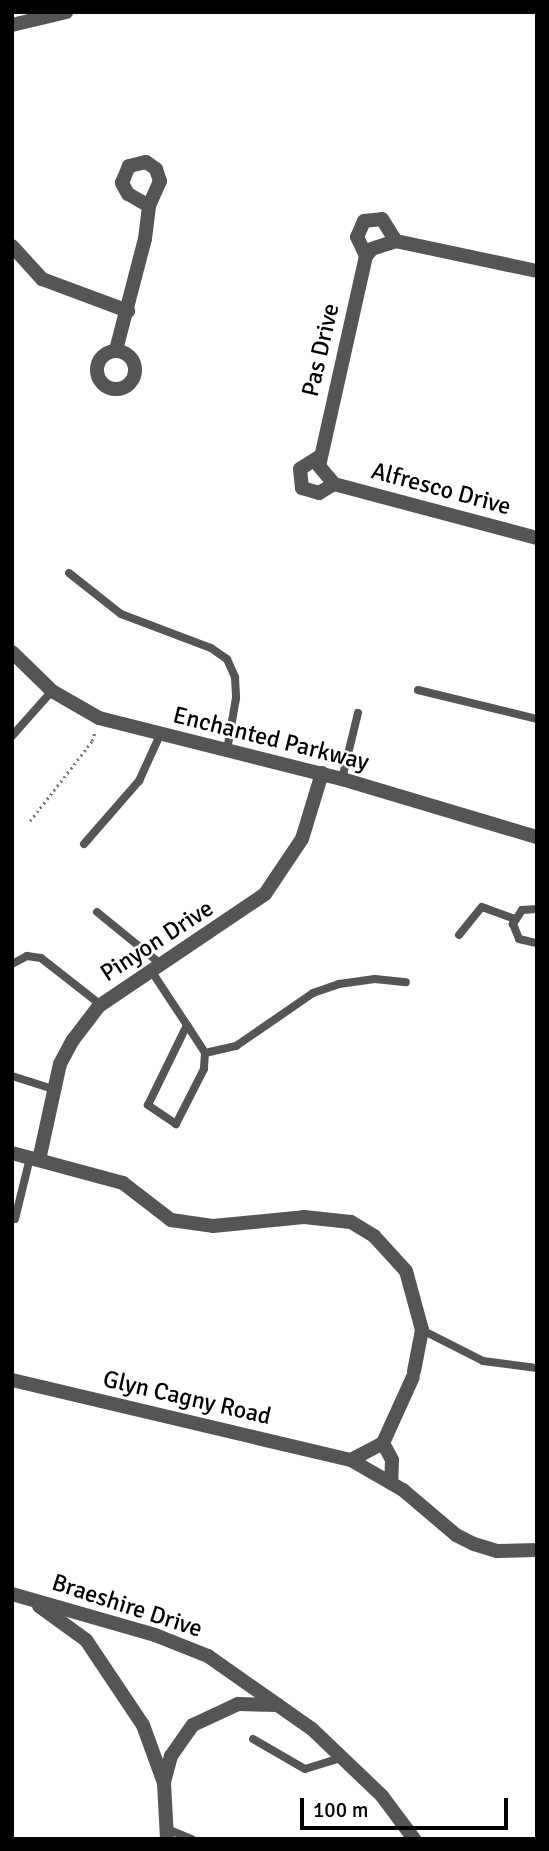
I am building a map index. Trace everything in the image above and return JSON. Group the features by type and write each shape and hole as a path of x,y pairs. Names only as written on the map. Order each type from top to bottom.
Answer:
{"street":[{"path":"12,25 66,12"},
{"path":"116,351 128,311 149,206"},
{"path":"396,241 382,219 364,221 357,237 366,256 380,243 396,241 537,271"},
{"path":"12,246 42,279 128,311"},
{"name":"Pas Drive","path":"320,464 366,256"},
{"name":"Alfresco Drive","path":"334,484 319,493 302,488 300,469 320,464 334,484 537,538"},
{"name":"Enchanted Parkway","path":"12,652 52,691 99,718 322,773 537,836"},
{"name":"Pinyon Drive","path":"35,1159 54,1089 72,1040 101,1005 265,894 302,839 322,773"},
{"path":"12,1153 124,1184 171,1220 213,1226 304,1217 351,1223 374,1236 406,1271 422,1329 413,1374 383,1443 351,1460"},
{"name":"Glyn Cagny Road","path":"12,1381 351,1460 391,1483 474,1544 497,1551 537,1550"},
{"path":"383,1443 392,1460 391,1483"},
{"name":"Braeshire Drive","path":"12,1594 183,1645 283,1705 344,1757 382,1796 414,1839"},
{"name":"Braeshire Drive","path":"27,1598 86,1640 103,1661 143,1725 164,1783"},
{"path":"167,1834 164,1783 171,1756 193,1725 238,1704 283,1705"}],"lane":[{"path":"69,573 121,614 211,648 227,659 235,677 236,698 227,750"},
{"path":"418,690 537,719"},
{"path":"12,736 52,691"},
{"path":"342,779 358,713"},
{"path":"84,845 139,781 160,735"},
{"path":"458,936 482,907 515,919"},
{"path":"537,908 522,910 515,919 519,939 537,943"},
{"path":"97,912 157,969 205,1053 204,1069 176,1124 148,1105 187,1024"},
{"path":"12,964 27,956 41,958 101,1005"},
{"path":"205,1053 236,1046 313,993 339,984 375,979 406,982"},
{"path":"12,1076 54,1089"},
{"path":"16,1219 35,1159"},
{"path":"422,1329 483,1362 537,1368"},
{"path":"253,1739 305,1769 344,1757"},
{"path":"167,1834 192,1839"}],"path":[{"path":"30,821 92,741 99,718"}]}
